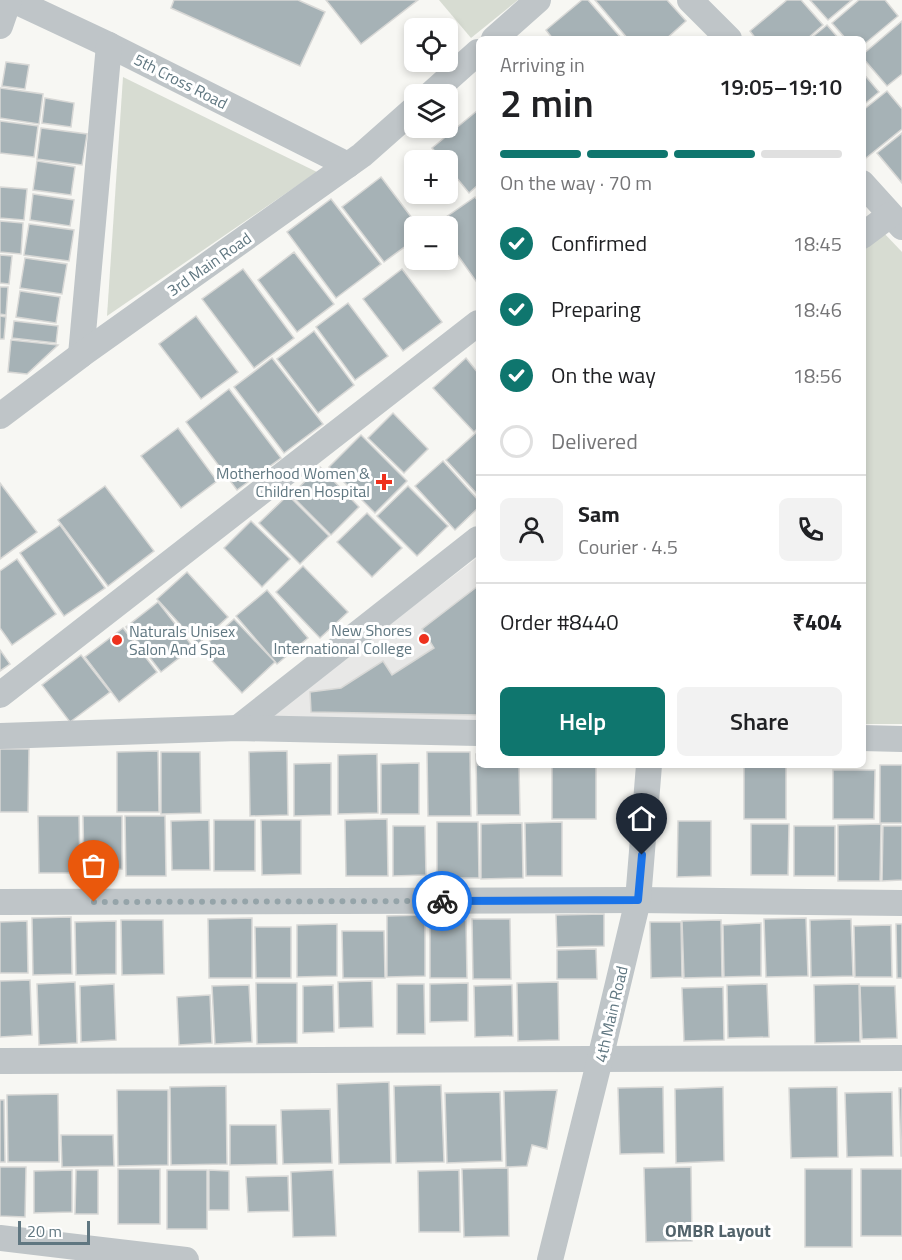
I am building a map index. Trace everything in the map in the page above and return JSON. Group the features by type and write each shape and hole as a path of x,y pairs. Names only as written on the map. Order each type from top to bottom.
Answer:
{"street":[{"name":"5th Cross Road","path":"11,0 61,12 109,45 348,165"},
{"path":"0,26 11,0"},
{"path":"497,36 538,0"},
{"path":"690,0 726,36"},
{"path":"81,355 109,45"},
{"path":"442,84 476,54"},
{"name":"3rd Main Road","path":"0,416 81,355 348,165 404,117"},
{"path":"866,187 896,221 866,234"},
{"path":"0,695 476,324"},
{"path":"238,728 476,540"},
{"path":"0,736 238,728 476,734"},
{"path":"866,738 902,739"},
{"name":"4th Main Road","path":"550,1260 638,900 649,768"},
{"path":"0,902 638,900 902,903"},
{"path":"0,1061 902,1058"},
{"path":"0,1238 118,1256 186,1260"}],"shaded area":[{"path":"439,0 518,0 471,38 458,23 458,18 454,18"},
{"path":"123,77 317,172 107,316"},
{"path":"882,231 902,252 902,724 866,724 866,243"},
{"name":"New Shores International College","path":"476,559 476,723 261,722"}],"building":[{"path":"174,0 298,0 325,12 300,66 171,8"},
{"path":"326,0 418,0 361,44"},
{"path":"582,0 588,0 619,36 551,36 546,30"},
{"path":"595,0 667,0 686,21 669,36 625,36"},
{"path":"787,0 801,0 823,25 810,36 754,36 750,31"},
{"path":"810,0 852,0 828,20"},
{"path":"859,0 885,0 898,16 866,43 866,36 843,36 832,23"},
{"path":"902,21 902,74 887,86 866,62 866,52"},
{"path":"827,25 836,36 814,36"},
{"path":"6,62 29,65 25,89 2,86"},
{"path":"866,77 879,92 866,103"},
{"path":"0,88 43,94 39,124 0,118"},
{"path":"887,91 902,109 902,129 866,158 866,108"},
{"path":"45,98 74,103 71,127 42,123"},
{"path":"476,112 476,187 469,193 458,180 458,150 434,150 432,148 444,138 458,138 458,127"},
{"path":"0,121 38,126 34,157 0,153"},
{"path":"41,128 87,134 82,165 37,159"},
{"path":"902,133 902,183 877,153"},
{"path":"37,161 75,167 71,195 33,190"},
{"path":"381,177 410,216 404,216 404,247 384,262 342,207"},
{"path":"0,187 27,189 24,220 0,218"},
{"path":"33,194 74,200 70,226 30,220"},
{"path":"475,197 476,198 476,281 458,256 458,216 448,216"},
{"path":"331,199 381,264 336,298 287,232"},
{"path":"0,221 23,223 21,254 0,252"},
{"path":"29,224 74,230 69,261 24,255"},
{"path":"294,252 334,304 297,332 258,280"},
{"path":"0,255 12,256 9,284 0,283"},
{"path":"25,258 67,264 62,294 20,288"},
{"path":"243,269 294,338 254,368 202,299"},
{"path":"402,269 442,322 403,351 363,299"},
{"path":"0,287 8,287 6,315 0,314"},
{"path":"20,291 60,297 56,323 16,317"},
{"path":"348,303 388,356 355,380 316,327"},
{"path":"0,316 6,317 4,339 0,339"},
{"path":"196,316 238,372 201,399 159,344"},
{"path":"14,321 58,326 56,343 12,338"},
{"path":"314,331 354,385 318,413 277,359"},
{"path":"11,340 58,345 27,374 8,372"},
{"path":"272,358 323,424 284,453 234,387"},
{"path":"466,358 476,370 476,430 474,432 433,388"},
{"path":"229,389 281,458 237,490 186,422"},
{"path":"393,413 428,449 404,473 368,438"},
{"path":"178,428 217,481 181,508 141,456"},
{"path":"476,433 476,493 446,460"},
{"path":"361,435 407,481 375,513 329,467"},
{"path":"443,461 476,498 476,510 455,530 415,486"},
{"path":"320,467 359,507 331,535 291,495"},
{"path":"0,483 37,532 0,559"},
{"path":"105,486 154,551 108,586 58,520"},
{"path":"408,486 448,526 417,556 377,516"},
{"path":"288,495 329,536 300,564 259,523"},
{"path":"367,513 402,548 372,577 337,542"},
{"path":"251,521 290,559 262,587 224,548"},
{"path":"60,525 105,588 64,616 20,553"},
{"path":"17,559 56,614 12,645 0,628 0,571"},
{"path":"303,566 348,612 320,638 276,592"},
{"path":"187,572 228,617 198,644 157,599"},
{"path":"476,588 476,715 311,712 310,692 341,688 383,661 392,675 434,648 422,629"},
{"path":"267,590 308,638 277,664 236,616"},
{"path":"158,602 193,647 161,672 126,627"},
{"path":"234,619 275,662 242,693 201,649"},
{"path":"123,628 157,672 119,702 85,657"},
{"path":"0,650 10,664 0,671"},
{"path":"81,655 110,692 70,722 42,685"},
{"path":"0,749 29,749 28,812 0,812"},
{"path":"158,751 159,812 117,812 117,752"},
{"path":"287,751 288,815 250,816 249,752"},
{"path":"161,752 200,752 201,813 161,814"},
{"path":"427,752 470,752 471,816 428,816"},
{"path":"377,754 378,813 338,814 338,755"},
{"path":"331,763 331,815 294,816 294,764"},
{"path":"419,763 419,814 381,814 381,764"},
{"path":"880,765 902,765 902,823 880,823"},
{"path":"476,768 519,768 520,815 477,815"},
{"path":"552,768 596,768 596,819 552,819"},
{"path":"744,768 786,768 786,819 744,819"},
{"path":"833,770 875,770 874,819 833,819"},
{"path":"38,816 79,816 80,873 39,873"},
{"path":"83,816 122,816 122,869 84,870"},
{"path":"125,816 165,816 166,876 126,876"},
{"path":"387,819 388,876 346,876 345,820"},
{"path":"209,820 210,870 172,870 171,821"},
{"path":"214,820 255,820 255,871 214,871"},
{"path":"261,820 301,820 301,874 262,875"},
{"path":"678,821 711,821 711,876 677,877"},
{"path":"437,822 478,822 479,878 437,878"},
{"path":"562,822 562,876 526,876 525,823"},
{"path":"522,823 523,878 481,879 481,824"},
{"path":"751,824 789,824 788,875 751,875"},
{"path":"881,824 880,881 838,881 838,825"},
{"path":"393,826 425,826 426,875 393,876"},
{"path":"794,826 835,826 835,876 794,876"},
{"path":"883,826 902,826 902,880 882,881"},
{"path":"604,914 604,946 557,947 556,915"},
{"path":"425,915 425,976 387,977 387,916"},
{"path":"71,917 72,974 33,975 32,918"},
{"path":"252,918 252,978 209,978 208,919"},
{"path":"806,918 808,976 766,977 764,919"},
{"path":"472,919 510,919 511,979 473,979"},
{"path":"851,919 853,976 811,977 810,920"},
{"path":"121,920 163,920 164,974 122,975"},
{"path":"466,920 467,978 430,978 430,921"},
{"path":"721,920 722,977 684,978 682,921"},
{"path":"27,921 28,973 0,973 0,922"},
{"path":"116,921 116,974 76,975 75,922"},
{"path":"650,922 681,922 682,977 651,978"},
{"path":"761,923 761,976 724,977 723,925"},
{"path":"337,924 337,976 297,977 297,925"},
{"path":"896,924 902,924 902,978 897,978"},
{"path":"891,925 892,977 855,977 854,926"},
{"path":"255,927 291,927 291,978 256,978"},
{"path":"342,931 384,931 385,978 343,978"},
{"path":"596,949 597,979 557,979 557,950"},
{"path":"30,980 32,1035 0,1037 0,981"},
{"path":"372,981 373,1027 339,1028 338,982"},
{"path":"75,982 77,1043 39,1045 37,984"},
{"path":"558,982 559,1040 518,1041 517,983"},
{"path":"256,983 297,983 297,1043 257,1044"},
{"path":"468,983 468,1021 430,1022 430,984"},
{"path":"114,984 116,1040 81,1042 80,986"},
{"path":"397,984 424,984 425,1034 397,1034"},
{"path":"767,984 769,1037 728,1038 727,985"},
{"path":"859,984 860,1042 815,1043 814,985"},
{"path":"249,985 252,1042 215,1044 212,986"},
{"path":"333,985 334,1032 303,1033 303,986"},
{"path":"512,985 513,1036 475,1037 474,986"},
{"path":"860,986 895,986 897,1038 862,1039"},
{"path":"723,987 724,1040 684,1041 682,988"},
{"path":"210,995 212,1043 179,1045 177,997"},
{"path":"389,1082 391,1163 339,1164 337,1084"},
{"path":"441,1085 444,1162 396,1163 394,1086"},
{"path":"226,1086 227,1164 171,1165 170,1087"},
{"path":"663,1087 664,1153 620,1154 618,1088"},
{"path":"723,1087 724,1161 676,1163 675,1089"},
{"path":"837,1087 838,1157 791,1158 789,1088"},
{"path":"899,1088 902,1088 902,1156 901,1156"},
{"path":"117,1090 168,1090 168,1165 118,1166"},
{"path":"557,1090 547,1149 532,1145 527,1166 506,1167 504,1091"},
{"path":"500,1092 502,1161 447,1163 445,1093"},
{"path":"892,1092 893,1156 847,1157 845,1093"},
{"path":"58,1094 59,1162 8,1162 7,1095"},
{"path":"0,1100 4,1100 5,1162 0,1162"},
{"path":"330,1109 332,1163 283,1164 281,1110"},
{"path":"230,1125 276,1125 277,1164 230,1165"},
{"path":"61,1135 113,1135 114,1166 62,1167"},
{"path":"0,1167 26,1167 25,1217 0,1216"},
{"path":"691,1167 692,1241 646,1242 644,1168"},
{"path":"508,1168 509,1236 464,1237 462,1169"},
{"path":"118,1169 160,1169 160,1224 118,1224"},
{"path":"805,1169 852,1169 852,1247 805,1247"},
{"path":"861,1169 902,1169 902,1236 861,1236"},
{"path":"72,1170 72,1212 34,1213 34,1171"},
{"path":"76,1170 98,1170 98,1214 75,1214"},
{"path":"167,1170 207,1170 207,1229 167,1229"},
{"path":"209,1170 229,1171 229,1210 209,1210"},
{"path":"333,1170 336,1236 293,1237 291,1172"},
{"path":"459,1170 460,1232 419,1232 418,1171"},
{"path":"288,1176 289,1211 248,1212 246,1177"}],"way so far":[{"path":"94,902 442,901"}],"place":[{"name":"Motherhood Women & Children Hospital","path":"384,482"},
{"name":"New Shores International College","path":"424,639"},
{"name":"Naturals Unisex Salon And Spa","path":"117,640"}],"district":[{"name":"OMBR Layout","path":"718,1230"}],"route":[{"path":"442,901 638,900 642,855"}]}
